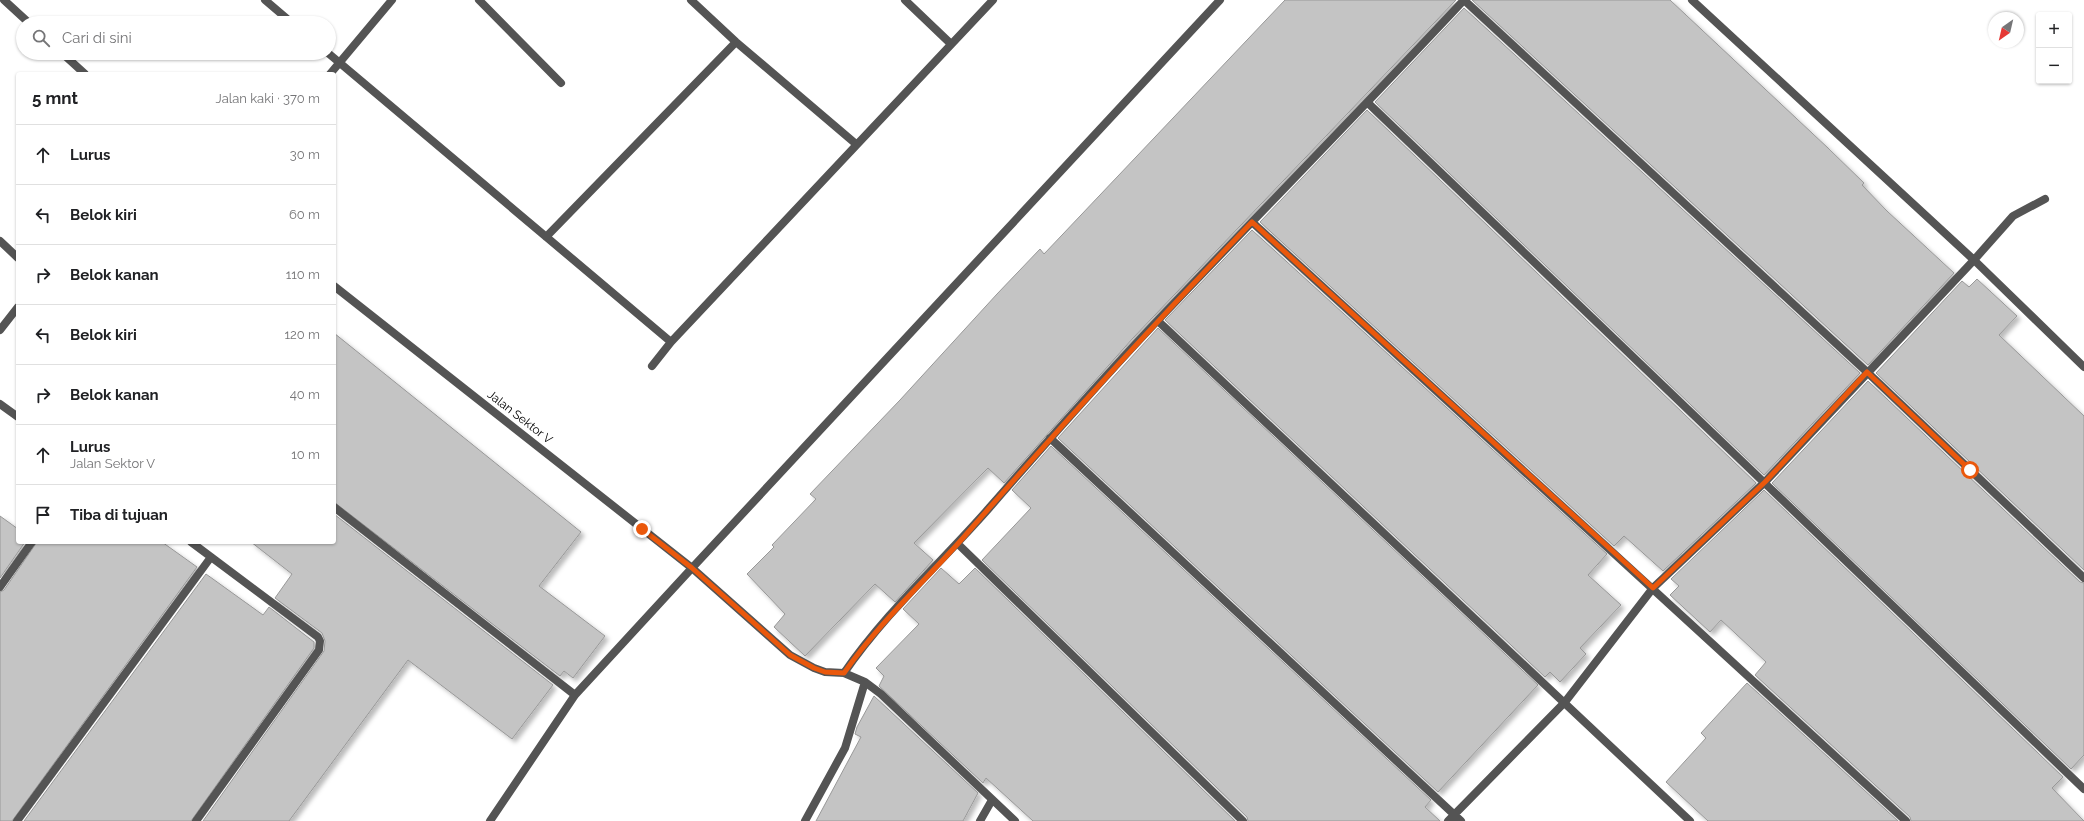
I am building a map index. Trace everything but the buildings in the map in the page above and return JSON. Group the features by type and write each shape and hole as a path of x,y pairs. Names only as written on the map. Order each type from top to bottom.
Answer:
{"street":[{"path":"4,0 21,16"},
{"path":"265,0 284,16"},
{"path":"332,72 392,0"},
{"path":"479,0 561,83"},
{"path":"691,0 736,42 856,144"},
{"path":"904,0 951,44"},
{"path":"652,366 671,342 993,0"},
{"path":"490,821 576,694 1220,0"},
{"path":"844,673 880,625 958,544 1050,438 1158,321 1368,103 1464,0 1867,372 2084,578"},
{"path":"1692,0 1974,260 2084,367"},
{"path":"546,237 736,42"},
{"path":"70,60 83,72"},
{"path":"336,60 671,342"},
{"path":"1368,103 2084,789"},
{"path":"1448,821 1566,702 1653,588 1765,482 1974,260 2013,216 2045,199"},
{"path":"1252,222 1906,821"},
{"path":"0,241 16,256"},
{"name":"Jalan Sektor V","path":"336,288 692,568 790,655 814,668 825,672 844,673 865,682 881,694 1014,821"},
{"path":"0,330 16,310"},
{"path":"1158,321 1566,702 1690,821"},
{"path":"0,404 16,416"},
{"path":"1050,438 1461,821"},
{"path":"336,509 576,694"},
{"path":"0,587 31,544"},
{"path":"194,544 318,637 320,645 319,650 196,821"},
{"path":"958,544 1243,821"},
{"path":"16,821 212,557"},
{"path":"805,821 845,748 865,682"},
{"path":"980,821 992,800"}],"route":[{"path":"642,529 692,568 790,655 803,664 825,672 844,673 861,648 880,625 958,544 1050,438 1252,222 1653,588 1765,482 1867,372 1970,470"}]}
